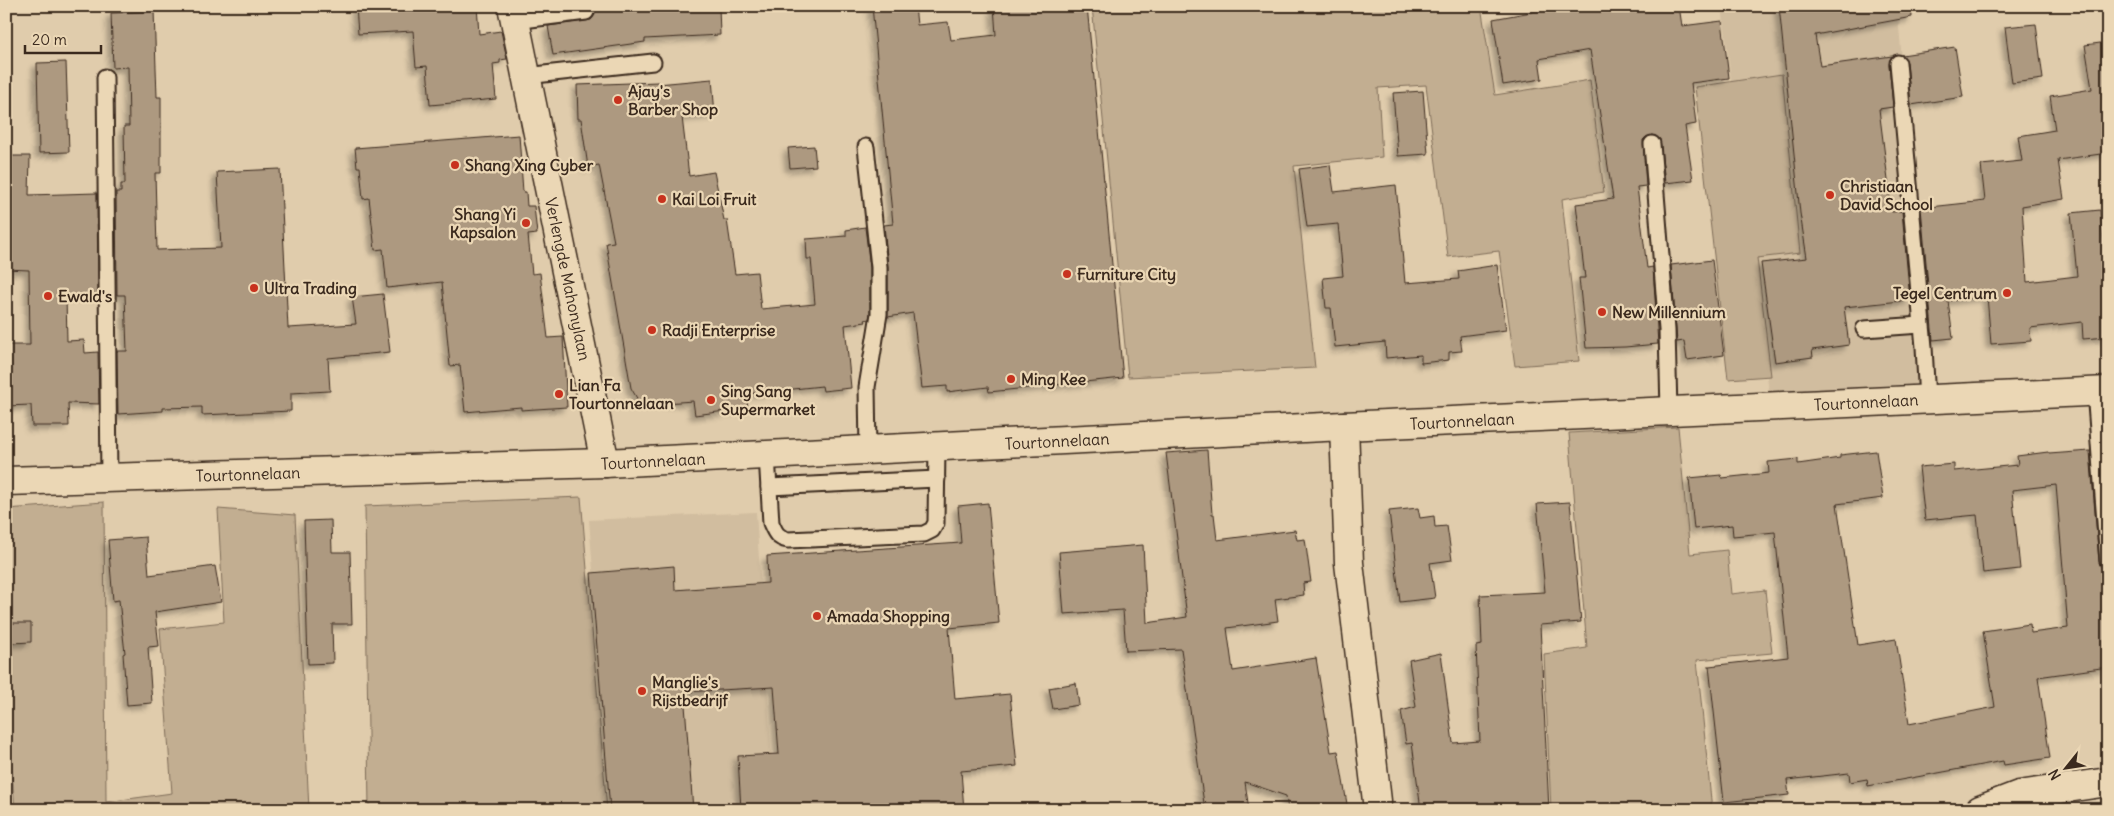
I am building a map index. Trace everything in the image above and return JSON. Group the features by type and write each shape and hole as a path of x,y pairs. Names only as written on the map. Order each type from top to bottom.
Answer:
{"street":[{"name":"Verlengde Mahonylaan","path":"514,14 606,463"},
{"name":"Tourtonnelaan","path":"6,480 109,479 606,463 2102,391"},
{"path":"1344,426 1349,563 1377,801"},
{"path":"1980,810 2019,795 2108,782"}],"lane":[{"path":"514,14 586,12"},
{"path":"526,76 653,62"},
{"path":"1898,63 1927,400"},
{"path":"105,77 109,479"},
{"path":"1652,144 1667,330 1669,411"},
{"path":"866,147 879,268 879,314 867,387 868,450"},
{"path":"1864,329 1921,325"},
{"path":"2102,391 2108,561"},
{"path":"767,455 771,523 780,538 788,540 924,534 932,530 936,523 937,447"},
{"path":"769,487 937,479"}],"shaded area":[{"path":"1092,6 1481,6 1495,95 1590,80 1604,192 1562,199 1579,361 1515,366 1499,251 1448,257 1426,85 1378,88 1382,157 1294,166 1315,368 1128,377"},
{"name":"Christiaan David School","path":"1722,6 1897,6 1932,383 1769,392"},
{"path":"1782,74 1800,253 1757,258 1771,376 1728,379 1695,87"},
{"path":"1678,427 1690,554 1727,550 1731,594 1765,590 1772,653 1697,660 1712,810 1551,810 1544,654 1587,648 1569,433"},
{"path":"581,497 607,810 369,810 365,506"},
{"path":"104,502 106,802 172,793 160,629 224,622 218,509 295,515 309,810 15,810 6,704 6,509"},
{"path":"756,512 775,810 612,810 589,520"}],"building":[{"path":"356,6 477,6 479,34 501,31 507,59 493,64 496,99 430,105 427,66 416,67 413,31 358,34"},
{"path":"593,6 719,6 720,35 645,39 645,42 553,55 548,26 591,20 595,15"},
{"path":"872,6 915,6 917,25 948,22 951,40 996,35 994,6 1087,6 1123,378 989,392 988,387 947,392 947,386 922,388 913,313 888,317 888,267 884,225 893,224"},
{"path":"1564,6 1679,6 1682,26 1722,21 1729,78 1691,83 1696,124 1685,126 1693,180 1665,183 1660,139 1652,135 1643,140 1646,186 1637,187 1647,268 1653,267 1658,344 1586,348 1579,278 1585,278 1576,204 1613,199 1590,50 1539,59 1542,79 1503,85 1493,19"},
{"path":"1779,6 1911,6 1912,17 1815,35 1820,66 1892,56 1889,64 1893,107 1879,109 1892,212 1902,211 1910,300 1844,307 1849,345 1812,350 1813,357 1775,362 1761,263 1807,258 1800,213"},
{"path":"154,11 157,97 161,97 161,173 155,173 157,250 221,248 217,172 280,169 288,328 356,324 352,297 383,294 390,352 328,358 330,391 291,393 291,411 202,415 202,407 163,408 163,411 118,414 117,351 127,351 125,295 117,295 116,192 121,192 121,184 125,184 124,126 129,126 128,67 113,68 111,13"},
{"path":"2036,24 2043,79 2012,83 2005,27"},
{"path":"2108,42 2108,153 2058,160 2064,199 2022,206 2027,282 2077,276 2071,213 2100,210 2108,294 2108,337 2083,339 2082,322 2030,328 2031,341 1991,344 1987,296 1948,301 1953,338 1933,340 1921,208 1985,201 1981,165 2022,161 2018,136 2055,130 2050,96 2092,89 2085,45"},
{"path":"1955,47 1963,97 1911,105 1907,62 1902,55"},
{"path":"66,62 69,152 39,153 37,63"},
{"path":"712,79 715,114 682,117 689,176 714,172 724,220 727,220 735,274 757,272 761,309 815,304 811,259 807,259 806,239 846,236 846,230 865,227 870,268 870,313 869,319 865,320 866,322 845,325 851,388 823,391 822,386 746,394 748,408 695,415 693,401 652,404 638,400 631,388 606,243 614,242 599,165 588,167 581,119 578,119 577,85 658,82 658,84"},
{"path":"1423,91 1428,154 1398,156 1393,93"},
{"path":"519,135 523,192 526,192 527,206 534,206 537,234 528,235 532,274 540,273 548,338 563,337 567,407 521,410 521,407 465,412 460,365 450,366 442,282 387,288 383,249 375,250 369,198 363,199 360,167 357,167 355,148"},
{"path":"814,146 816,166 790,168 788,148"},
{"path":"6,156 30,156 29,195 97,193 98,295 66,296 67,341 84,340 85,353 98,352 99,404 68,403 69,426 32,426 31,405 6,406 6,345 30,345 29,270 6,269"},
{"path":"1330,165 1334,192 1396,185 1405,283 1459,279 1458,271 1497,265 1506,330 1460,336 1462,351 1449,352 1449,360 1421,363 1421,355 1386,358 1385,342 1335,347 1331,308 1326,308 1323,278 1343,276 1338,224 1307,227 1299,169"},
{"path":"1712,260 1724,355 1687,360 1684,341 1677,342 1671,265"},
{"path":"1207,450 1212,514 1214,514 1217,540 1295,530 1297,540 1305,539 1311,582 1303,583 1304,595 1275,599 1278,621 1227,628 1233,671 1316,658 1331,752 1338,751 1348,810 1288,810 1286,796 1245,782 1249,810 1205,810 1181,649 1126,651 1123,610 1064,614 1059,552 1143,545 1147,623 1187,617 1166,453"},
{"path":"1876,451 1883,498 1837,504 1858,645 1896,639 1909,724 1995,707 1983,631 2030,624 2031,633 2068,628 2056,485 2012,490 2020,569 1983,573 1977,515 1925,520 1919,467 1954,464 1954,471 2018,465 2017,456 2048,452 2049,454 2090,451 2099,562 2102,568 2108,622 2108,667 2038,677 2050,758 2004,765 2003,761 1868,786 1867,779 1850,782 1849,773 1787,780 1789,795 1724,802 1709,666 1788,657 1775,532 1733,536 1732,525 1694,529 1689,478 1721,475 1722,478 1769,473 1768,462 1798,459 1798,464 1840,458 1840,455"},
{"path":"1570,502 1581,622 1540,625 1549,810 1421,810 1412,743 1406,744 1401,711 1416,707 1409,660 1441,653 1453,743 1480,741 1476,646 1482,645 1480,595 1545,592 1537,504"},
{"path":"988,503 999,623 949,628 955,699 1010,694 1017,766 961,771 964,810 741,810 738,756 779,754 774,687 684,692 693,810 610,810 591,573 674,566 675,590 768,583 767,556 961,543 958,506"},
{"path":"1418,508 1420,518 1434,516 1435,527 1447,526 1452,560 1430,563 1435,598 1400,602 1389,511"},
{"path":"331,520 332,552 350,552 352,624 332,624 333,663 308,664 304,521"},
{"path":"146,537 149,575 215,566 221,602 155,612 159,646 148,647 152,703 127,705 123,654 125,653 119,600 113,601 108,540"},
{"path":"11,623 31,623 31,642 12,643"},
{"path":"1076,683 1079,705 1053,709 1049,688"}],"place":[{"name":"Ajay's Barber Shop","path":"618,100"},
{"name":"Shang Xing Cyber","path":"455,165"},
{"name":"Christiaan David School","path":"1830,195"},
{"name":"Kai Loi Fruit","path":"662,199"},
{"name":"Shang Yi Kapsalon","path":"526,223"},
{"name":"Furniture City","path":"1067,274"},
{"name":"Ultra Trading","path":"254,288"},
{"name":"Tegel Centrum","path":"2007,293"},
{"name":"Ewald's","path":"48,296"},
{"name":"New Millennium","path":"1602,312"},
{"name":"Radji Enterprise","path":"652,330"},
{"name":"Ming Kee","path":"1011,379"},
{"name":"Lian Fa Tourtonnelaan","path":"559,394"},
{"name":"Sing Sang Supermarket","path":"711,400"},
{"name":"Amada Shopping","path":"817,616"},
{"name":"Manglie's Rijstbedrijf","path":"642,691"}]}
